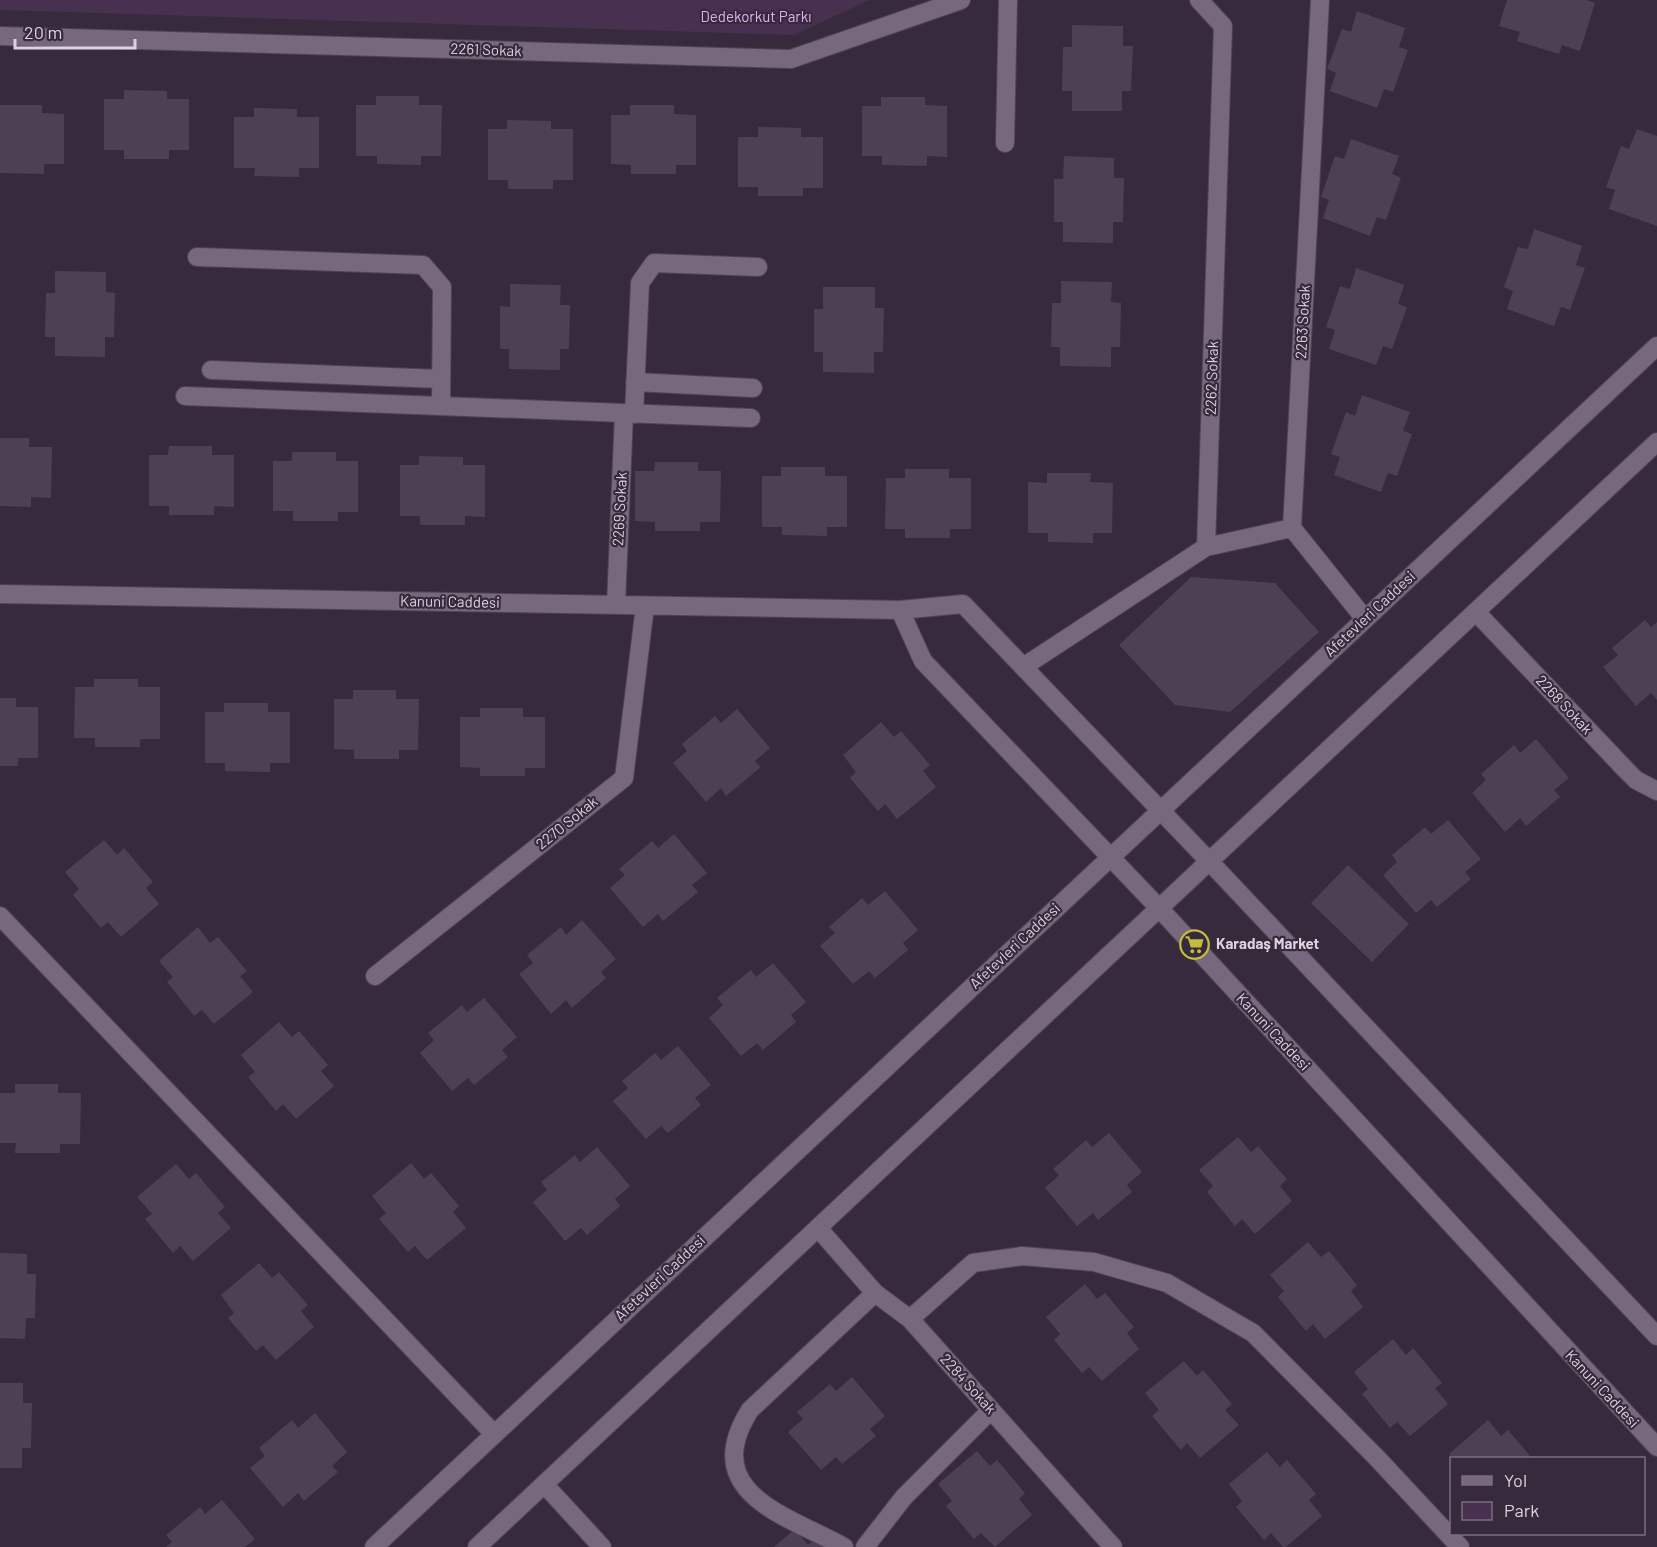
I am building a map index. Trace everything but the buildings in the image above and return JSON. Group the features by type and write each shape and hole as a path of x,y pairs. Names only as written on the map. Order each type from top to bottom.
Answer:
{"street":[{"name":"2261 Sokak","path":"0,36 791,59 961,0"},
{"path":"1005,143 1008,0"},
{"name":"2262 Sokak","path":"1199,0 1223,26 1206,547"},
{"name":"2263 Sokak","path":"1292,528 1320,0"},
{"path":"196,257 423,266 442,287 441,406"},
{"name":"2269 Sokak","path":"615,605 629,413 635,382 639,283 654,263 758,267"},
{"name":"Afetevleri Caddesi","path":"374,1547 1657,346"},
{"path":"212,370 441,379"},
{"path":"635,382 753,388"},
{"path":"185,396 751,418"},
{"path":"477,1547 1657,442"},
{"path":"1023,668 1206,547 1292,528 1365,619"},
{"name":"Kanuni Caddesi","path":"0,594 900,610 963,604 1657,1336"},
{"name":"2270 Sokak","path":"375,976 624,778 645,606"},
{"name":"Kanuni Caddesi","path":"900,610 922,661 1159,908 1657,1447"},
{"name":"2268 Sokak","path":"1476,612 1626,771 1636,780 1657,791"},
{"path":"0,915 494,1434"},
{"name":"2284 Sokak","path":"818,1228 874,1293 910,1319 1113,1547"},
{"path":"910,1319 973,1263 1012,1257 1094,1262 1167,1283 1253,1333 1377,1458 1460,1547"},
{"path":"844,1547 784,1518 748,1494 736,1466 735,1450 742,1423 750,1410 874,1293"},
{"path":"864,1547 904,1497 991,1410"},
{"path":"544,1484 602,1547"}],"green space":[{"name":"Dedekorkut Parkı","path":"0,0 869,0 794,35 0,10"}],"place":[{"name":"Karadaş Market","path":"1195,944"}]}
